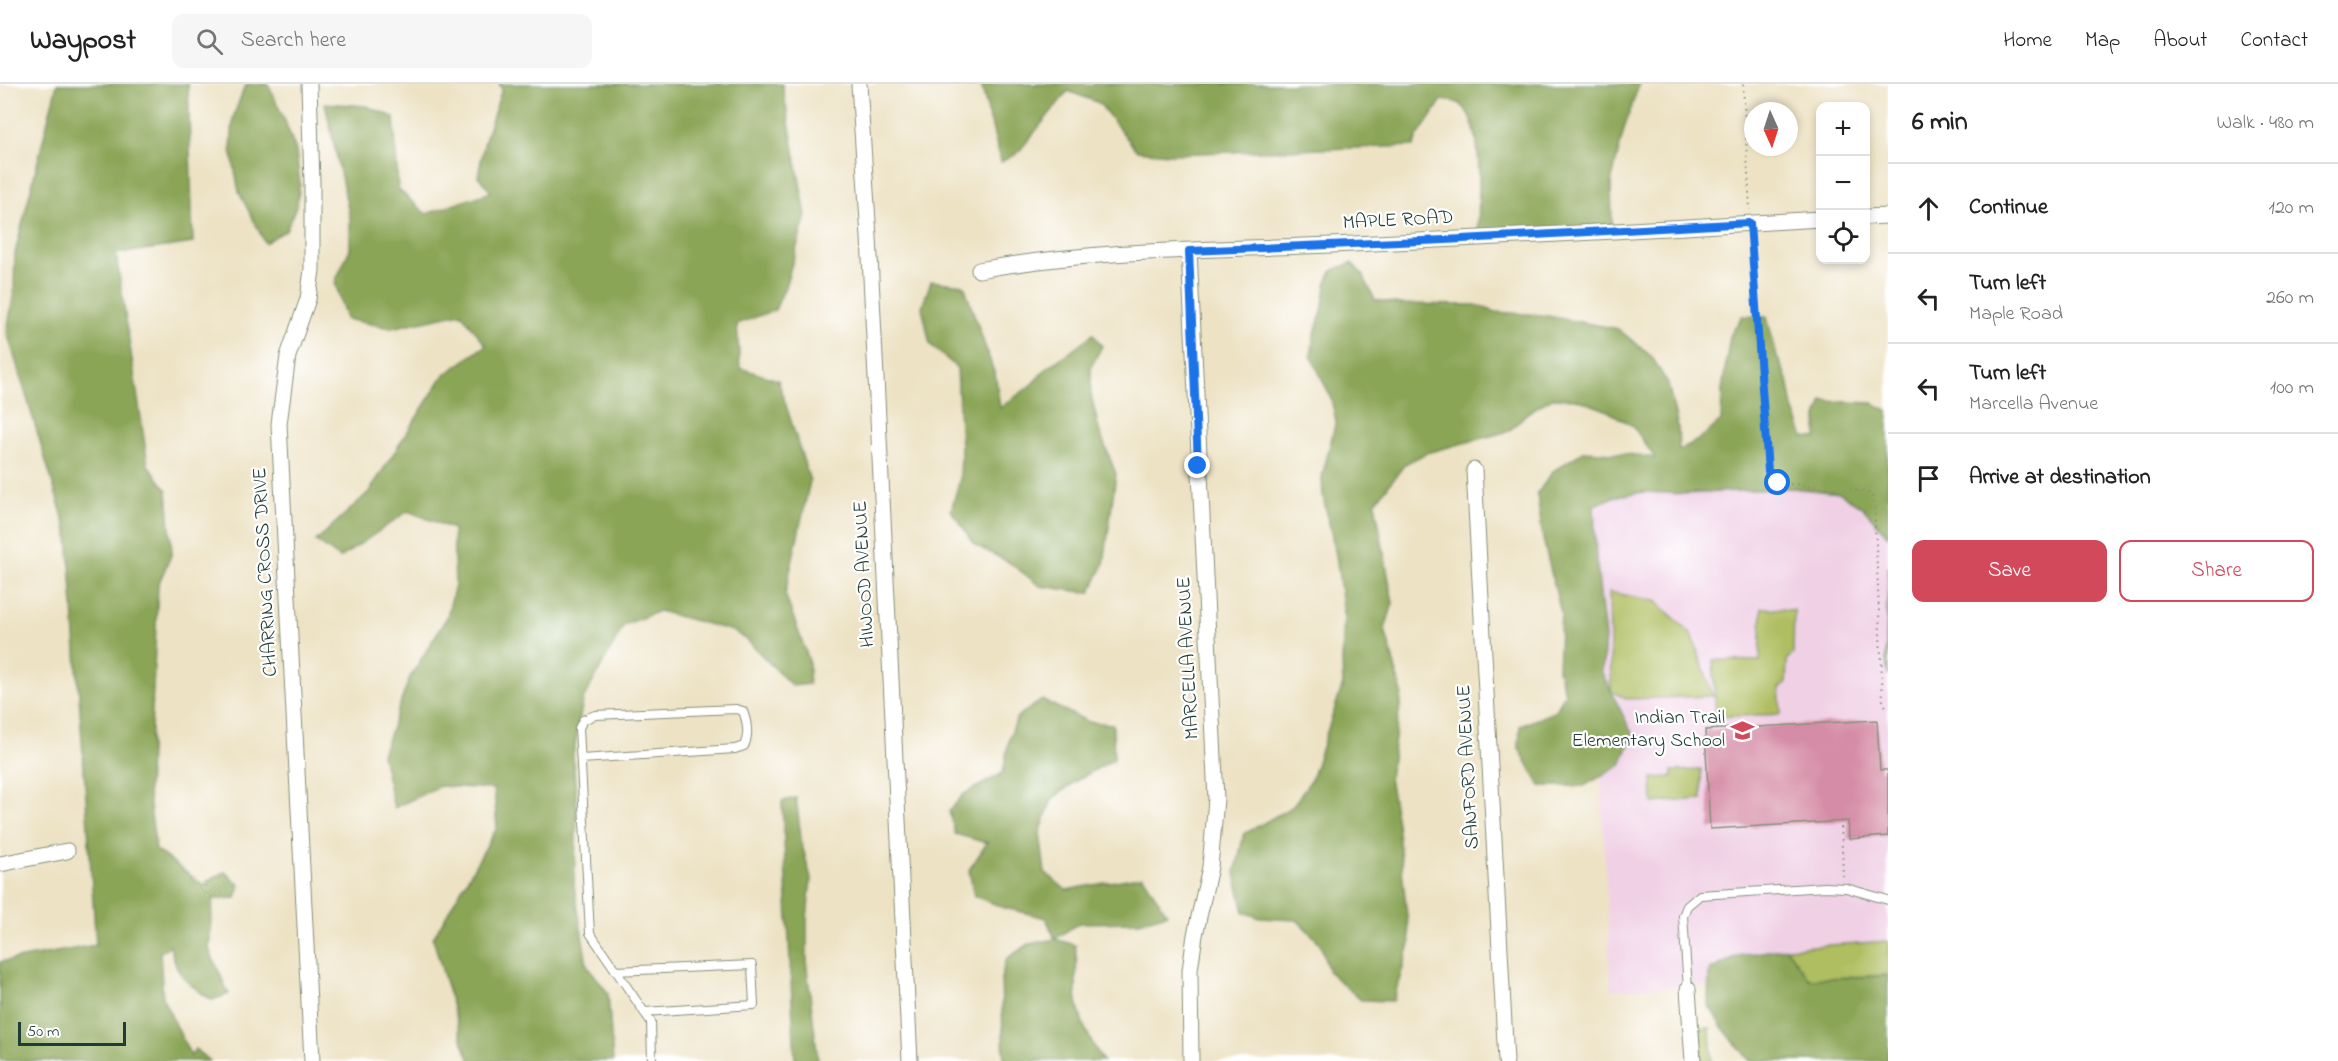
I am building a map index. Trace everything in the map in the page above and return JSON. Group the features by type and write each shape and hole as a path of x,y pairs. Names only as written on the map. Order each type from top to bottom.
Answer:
{"street":[{"name":"CHARRING CROSS DRIVE","path":"309,84 312,270 308,299 288,356 279,424 312,1061"},
{"name":"HIWOOD AVENUE","path":"859,84 869,237 910,1061"},
{"path":"1870,217 1888,216"},
{"name":"MAPLE ROAD","path":"979,270 1022,262 1189,251 1445,240 1816,219"},
{"name":"MARCELLA AVENUE","path":"1189,251 1216,799 1210,867 1190,970 1191,1061"},
{"name":"SANFORD AVENUE","path":"1474,470 1506,1061"},
{"path":"0,864 67,851"},
{"path":"1688,989 1692,1061"}],"lane":[{"path":"581,759 735,749 744,746 747,740 746,719 743,711 736,709 595,715 583,720 579,728 590,933 651,1022 652,1061"},
{"path":"1688,989 1683,916 1687,906 1700,895 1826,887 1846,888 1888,900"},
{"path":"616,971 752,965 754,1005 644,1012"}],"path":[{"path":"1743,84 1750,223 1768,471 1771,480 1778,483 1851,489 1871,494 1874,500 1883,702 1888,710"},
{"path":"1841,821 1843,878"}],"shaded area":[{"name":"Indian Trail Elementary School","path":"1888,469 1888,977 1611,990 1587,483"}],"green space":[{"path":"57,84 188,84 193,243 116,254 148,465 167,490 172,553 158,585 148,792 156,850 205,886 209,880 225,872 240,885 236,898 213,899 209,949 229,994 212,1000 189,983 179,972 170,945 160,953 163,999 191,1056 195,1049 209,1061 0,1061 0,962 96,945 68,534 7,332 14,291 15,253"},
{"path":"248,84 268,84 296,151 300,183 297,204 286,230 265,243 239,192 231,149 233,118 244,88"},
{"path":"499,84 782,84 806,216 785,287 775,310 737,324 740,368 778,380 810,481 785,594 809,661 809,684 792,686 747,640 733,631 659,611 624,625 583,700 573,755 577,814 574,885 587,965 608,993 613,1061 470,1061 463,1043 433,938 497,828 494,789 440,786 394,808 382,755 409,679 447,617 455,585 453,529 408,511 340,558 316,541 369,492 443,376 486,345 461,313 391,328 346,319 335,282 350,249 350,218 325,103 366,106 394,117 398,189 426,214 491,192 478,176 485,140 502,89"},
{"path":"981,84 1639,84 1624,129 1611,183 1612,225 1478,232 1477,145 1474,128 1468,114 1456,102 1442,100 1417,137 1414,146 1170,154 1137,151 1099,103 1068,91 1017,154 1001,162"},
{"path":"1352,263 1363,275 1375,300 1401,304 1476,305 1496,312 1542,315 1618,329 1652,357 1668,384 1678,428 1679,450 1700,439 1721,421 1722,390 1730,336 1742,316 1767,317 1777,357 1788,380 1793,408 1804,437 1817,438 1817,417 1823,401 1873,403 1888,411 1888,536 1862,507 1840,493 1792,488 1684,494 1644,492 1618,496 1594,505 1596,557 1605,638 1602,673 1633,735 1621,765 1584,786 1540,786 1519,748 1520,726 1556,711 1565,693 1558,669 1561,613 1543,539 1537,494 1553,471 1584,451 1655,458 1633,426 1606,410 1576,399 1552,398 1527,413 1509,431 1426,453 1405,464 1375,503 1393,603 1385,629 1402,693 1389,778 1397,822 1410,944 1393,1001 1361,1000 1329,972 1320,943 1297,920 1260,918 1244,912 1235,873 1244,834 1292,807 1311,780 1343,684 1344,614 1336,555 1323,496 1322,477 1336,421 1331,398 1311,356 1327,280 1333,270"},
{"path":"931,281 964,285 996,378 1000,408 1093,334 1102,346 1091,367 1091,395 1099,430 1116,474 1104,564 1090,593 1040,586 1010,563 975,545 951,510 960,479 961,447 957,368 930,344 922,307"},
{"path":"1888,567 1888,675 1886,659"},
{"path":"1609,592 1656,601 1692,635 1713,696 1627,699 1611,691"},
{"path":"1762,608 1794,610 1793,654 1787,659 1786,684 1779,688 1781,714 1716,717 1713,660 1760,661"},
{"path":"1042,700 1089,722 1113,724 1114,759 1079,779 1052,799 1040,833 1045,872 1066,890 1143,876 1167,914 1139,922 1079,923 1055,939 1046,918 1005,908 974,896 969,870 987,843 955,834 949,811 964,794 1003,773 1009,740 1017,717"},
{"path":"1701,770 1702,799 1653,803 1652,778 1672,777 1672,771"},
{"path":"796,798 802,845 811,878 807,919 807,968 818,1061 795,1061 782,801"},
{"path":"1055,939 1075,945 1076,992 1079,1011 1089,1036 1103,1061 1004,1061 1001,979 1006,959 1029,944"},
{"path":"1888,941 1888,975 1808,979 1786,948"},
{"path":"1786,948 1809,979 1888,976 1888,1061 1750,1061 1722,1027 1708,1004 1709,971 1737,956"},
{"path":"1710,1028 1712,1061 1702,1061 1700,1029"}],"building":[{"path":"1877,720 1880,770 1888,770 1888,836 1849,839 1848,821 1710,829 1705,730"}],"place":[{"name":"Indian Trail Elementary School","path":"1743,730"}],"route":[{"path":"1198,466 1189,251 1750,223 1768,471 1771,480 1778,483"}]}
